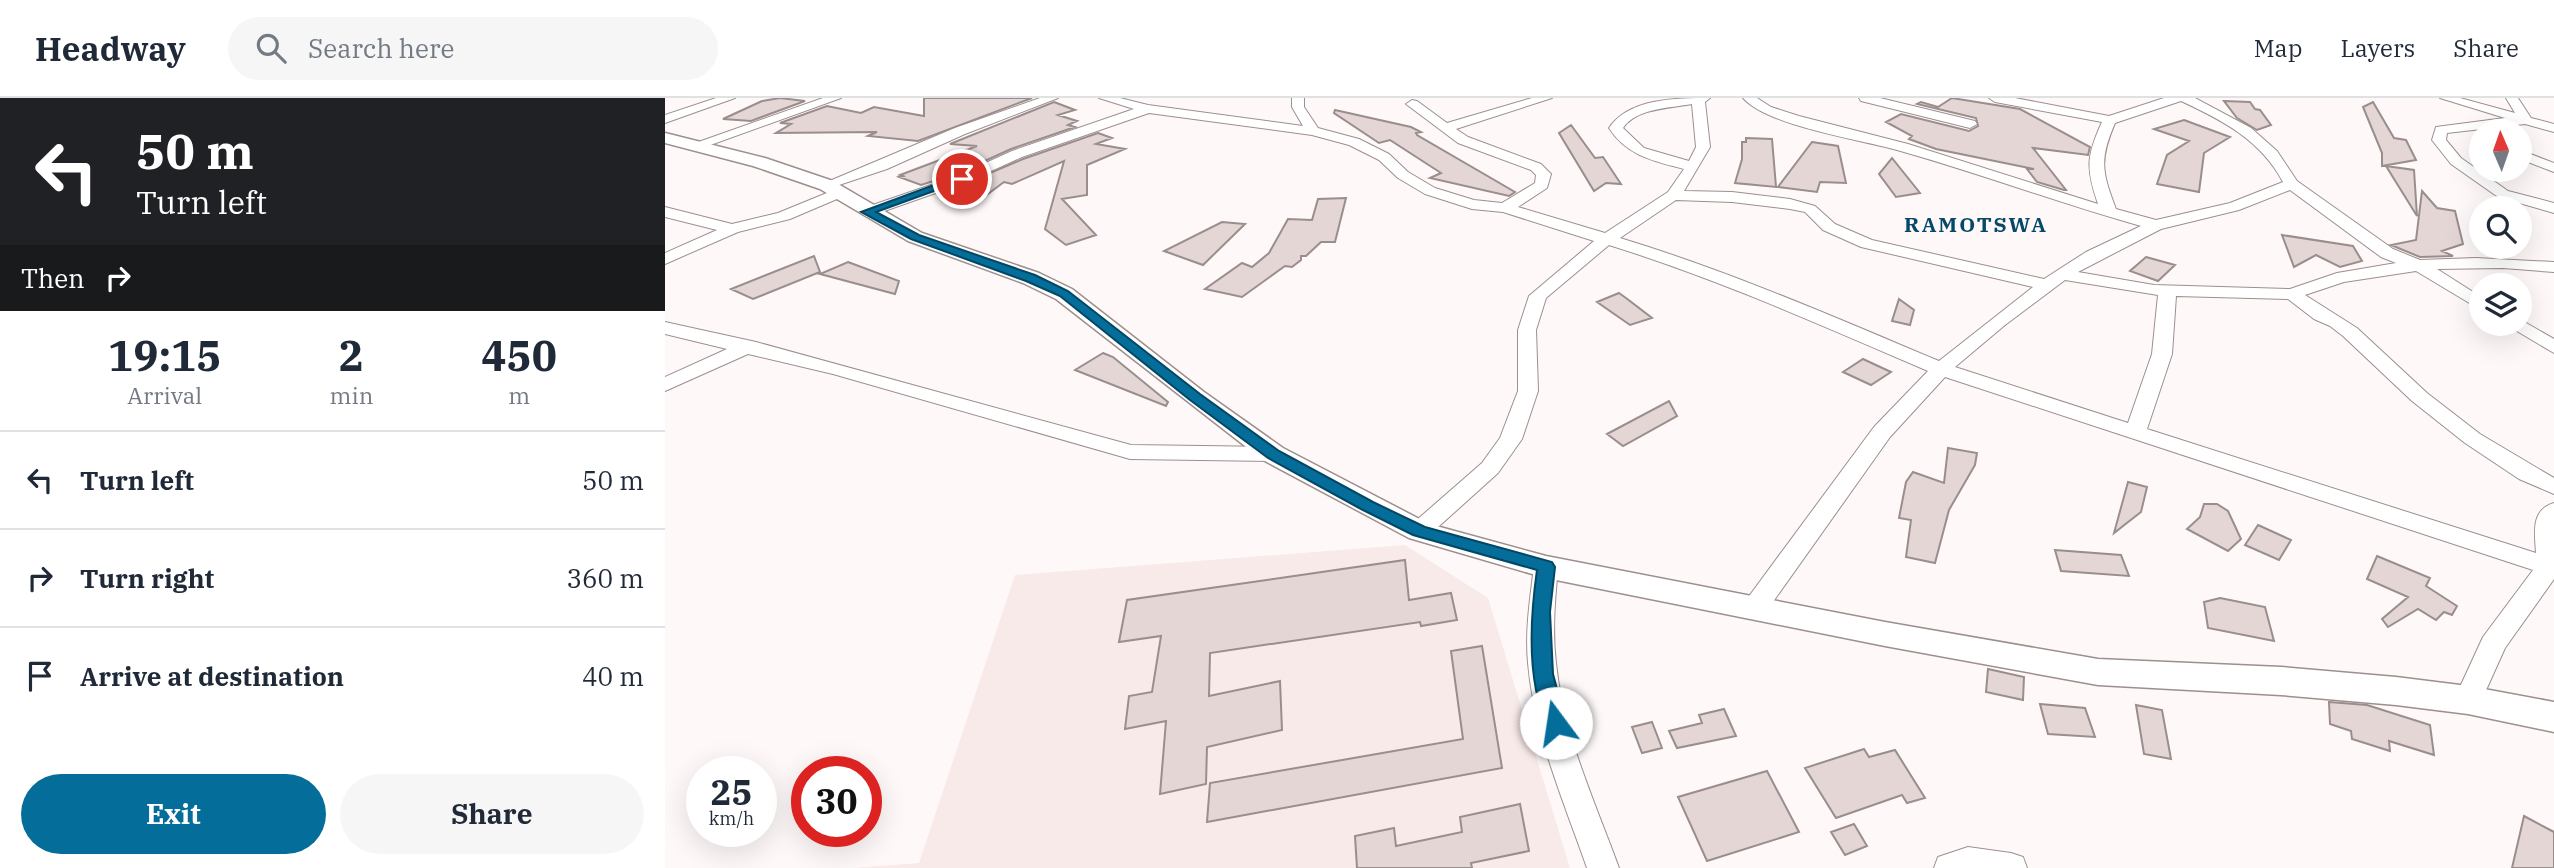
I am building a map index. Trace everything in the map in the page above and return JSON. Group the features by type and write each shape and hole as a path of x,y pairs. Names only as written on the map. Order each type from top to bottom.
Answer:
{"street":[{"path":"665,119 729,98"},
{"path":"665,258 732,229 784,216 833,189 960,131 1052,98"},
{"path":"1105,98 1147,108 1313,131 1353,142 1384,157 1403,175 1430,191 1472,204 1505,208 1661,256 1796,308 1941,369 2552,567"},
{"path":"1299,98 1299,107 1313,131"},
{"path":"1444,128 1546,98"},
{"path":"1749,98 1766,110 1903,147 2156,225"},
{"path":"1864,98 1970,124"},
{"path":"1889,104 1905,98"},
{"path":"1995,98 2110,120 2177,98"},
{"path":"2185,98 2236,122 2267,148 2291,184 2387,253 2422,267 2469,297"},
{"path":"2448,98 2466,101 2512,99 2526,119"},
{"path":"2448,98 2522,119"},
{"path":"697,145 829,99"},
{"path":"1419,531 1490,468 1511,439 1528,391 1527,330 1538,296 1606,238 1673,195 1693,167 1703,147 1700,99 1641,110 1618,122 1616,128 1619,135 1639,152 1693,167"},
{"path":"1412,104 1463,140 1536,167 1544,174 1542,185 1505,208"},
{"path":"867,212 962,179 1017,154 1147,108"},
{"path":"2109,212 2093,172 2098,145 2110,120"},
{"path":"2532,122 2554,128"},
{"path":"2465,126 2469,128"},
{"path":"2469,126 2441,130 2439,140 2456,161 2503,194 2554,208"},
{"path":"665,138 697,145 833,189 867,212 915,237 1031,278 1064,294 1184,389 1273,454 1419,531 1546,567 2098,673 2281,681 2468,700 2554,718"},
{"path":"2532,159 2554,168"},
{"path":"1756,606 1882,432 1941,369 1998,321 2055,279 2156,225 2234,207 2270,195 2291,184"},
{"path":"1673,195 1732,197 1800,206 1809,209 1829,227 1867,244 2055,279 2167,291 2214,290 2245,294 2293,294 2343,277 2422,267 2496,262 2554,267"},
{"path":"665,212 732,229"},
{"path":"2136,431 2162,354 2167,291"},
{"path":"2293,294 2320,315 2337,322 2350,332 2419,396 2470,435 2533,478 2554,487"},
{"path":"665,328 749,346 1131,452 1273,454"},
{"path":"2532,334 2554,347"},
{"path":"665,385 749,346"},
{"path":"2468,700 2493,645 2552,567 2546,522 2554,511"},
{"path":"1546,567 1541,612 1543,674 1562,748 1604,868"},
{"path":"1949,868 1968,862 2011,868"}],"shaded area":[{"path":"1405,545 1488,598 1570,868 854,868 919,863 1015,575"}],"building":[{"path":"780,98 805,101 751,121 723,119 762,101"},
{"path":"924,98 1032,98 918,141 868,136 877,132 776,133 791,124 780,123 827,106 861,113 874,107 924,116"},
{"path":"1952,98 2020,109 2090,147 2088,155 2033,148 2064,190 2037,182 2027,169 2034,169 1936,149 1909,139 1912,136 1886,122 1901,114 1969,131 1978,126 1976,118 1917,104 1921,102 1938,107"},
{"path":"2224,101 2250,102 2271,125 2257,130 2237,118"},
{"path":"1054,102 1075,110 1058,115 1077,121 1068,125 1075,127 921,185 899,177 977,146 950,144"},
{"path":"2373,102 2394,138 2406,140 2416,160 2382,166 2382,153 2363,107"},
{"path":"1335,110 1411,127 1421,132 1416,133 1417,135 1515,192 1509,196 1430,178 1441,173 1390,140 1379,143 1334,113"},
{"path":"2184,120 2230,137 2204,153 2199,192 2157,184 2167,155 2189,141 2154,129"},
{"path":"1571,125 1595,158 1603,157 1621,184 1606,183 1594,191 1559,133"},
{"path":"1098,133 1112,138 1096,144 1125,149 1087,165 1087,195 1062,199 1096,235 1066,245 1045,229 1064,161 1012,184 1004,182 973,205 943,193 1023,159"},
{"path":"1746,138 1772,139 1776,187 1735,183 1742,159 1742,142 1746,142"},
{"path":"1812,142 1838,146 1846,183 1820,182 1817,192 1778,187"},
{"path":"1892,158 1920,193 1896,197 1879,174"},
{"path":"2386,166 2414,170 2417,216"},
{"path":"2422,191 2437,208 2455,211 2463,244 2442,251 2453,256 2420,257 2391,245 2416,240"},
{"path":"1346,198 1335,242 1321,242 1306,256 1301,256 1301,260 1292,267 1285,266 1242,297 1205,289 1242,263 1252,267 1269,253 1288,219 1312,220 1318,199"},
{"path":"1222,222 1245,224 1203,265 1164,251"},
{"path":"2282,235 2353,246 2362,261 2340,267 2316,255 2294,267"},
{"path":"814,256 820,272 753,299 731,289"},
{"path":"2146,257 2175,265 2158,281 2130,271"},
{"path":"848,262 899,281 895,294 820,274"},
{"path":"1619,293 1652,318 1630,325 1597,302"},
{"path":"1899,299 1914,310 1910,325 1892,321"},
{"path":"1103,353 1113,357 1168,402 1166,406 1075,370"},
{"path":"1863,359 1891,372 1871,385 1843,372"},
{"path":"1669,401 1677,416 1623,446 1607,434"},
{"path":"1948,448 1977,453 1975,465 1949,510 1935,563 1906,557 1911,520 1899,518 1906,482 1913,472 1944,483"},
{"path":"2128,482 2147,487 2141,512 2114,533"},
{"path":"2204,504 2217,504 2228,511 2241,539 2228,551 2187,529 2200,517"},
{"path":"2258,525 2291,540 2279,560 2245,545"},
{"path":"2055,550 2121,555 2129,576 2061,571"},
{"path":"2377,556 2430,578 2426,586 2457,606 2452,615 2444,612 2436,620 2418,609 2388,627 2382,619 2408,597 2367,579"},
{"path":"1405,560 1409,600 1451,593 1457,620 1421,626 1420,622 1210,653 1209,696 1280,681 1282,730 1207,747 1206,784 1160,794 1166,721 1125,729 1129,696 1152,692 1161,636 1119,642 1127,600"},
{"path":"2220,598 2265,607 2274,641 2208,628 2204,602"},
{"path":"1482,646 1502,768 1207,822 1210,783 1463,739 1451,651"},
{"path":"1988,669 2024,677 2023,700 1986,692"},
{"path":"2329,702 2367,705 2430,725 2434,755 2389,741 2390,751 2352,739 2351,731 2330,724"},
{"path":"2040,704 2085,708 2095,737 2048,734"},
{"path":"2136,705 2162,710 2171,759 2144,754"},
{"path":"1724,709 1736,736 1677,748 1669,731 1702,723 1699,715"},
{"path":"1652,722 1662,748 1642,753 1632,727"},
{"path":"1864,749 1869,757 1895,750 1925,798 1907,803 1902,795 1836,818 1805,768"},
{"path":"1767,771 1799,832 1707,861 1678,797"},
{"path":"1520,804 1529,851 1471,863 1472,868 1357,868 1355,836 1394,828 1396,846 1462,832 1460,817"},
{"path":"2524,816 2554,832 2554,868 2512,868"},
{"path":"1854,824 1867,846 1845,855 1831,832"}],"district":[{"name":"RAMOTSWA","path":"1976,225"}],"route":[{"path":"962,179 867,212 915,237 1031,278 1064,294 1195,397 1273,454 1367,506 1419,531 1546,567 1541,612 1543,674 1556,723"}]}
